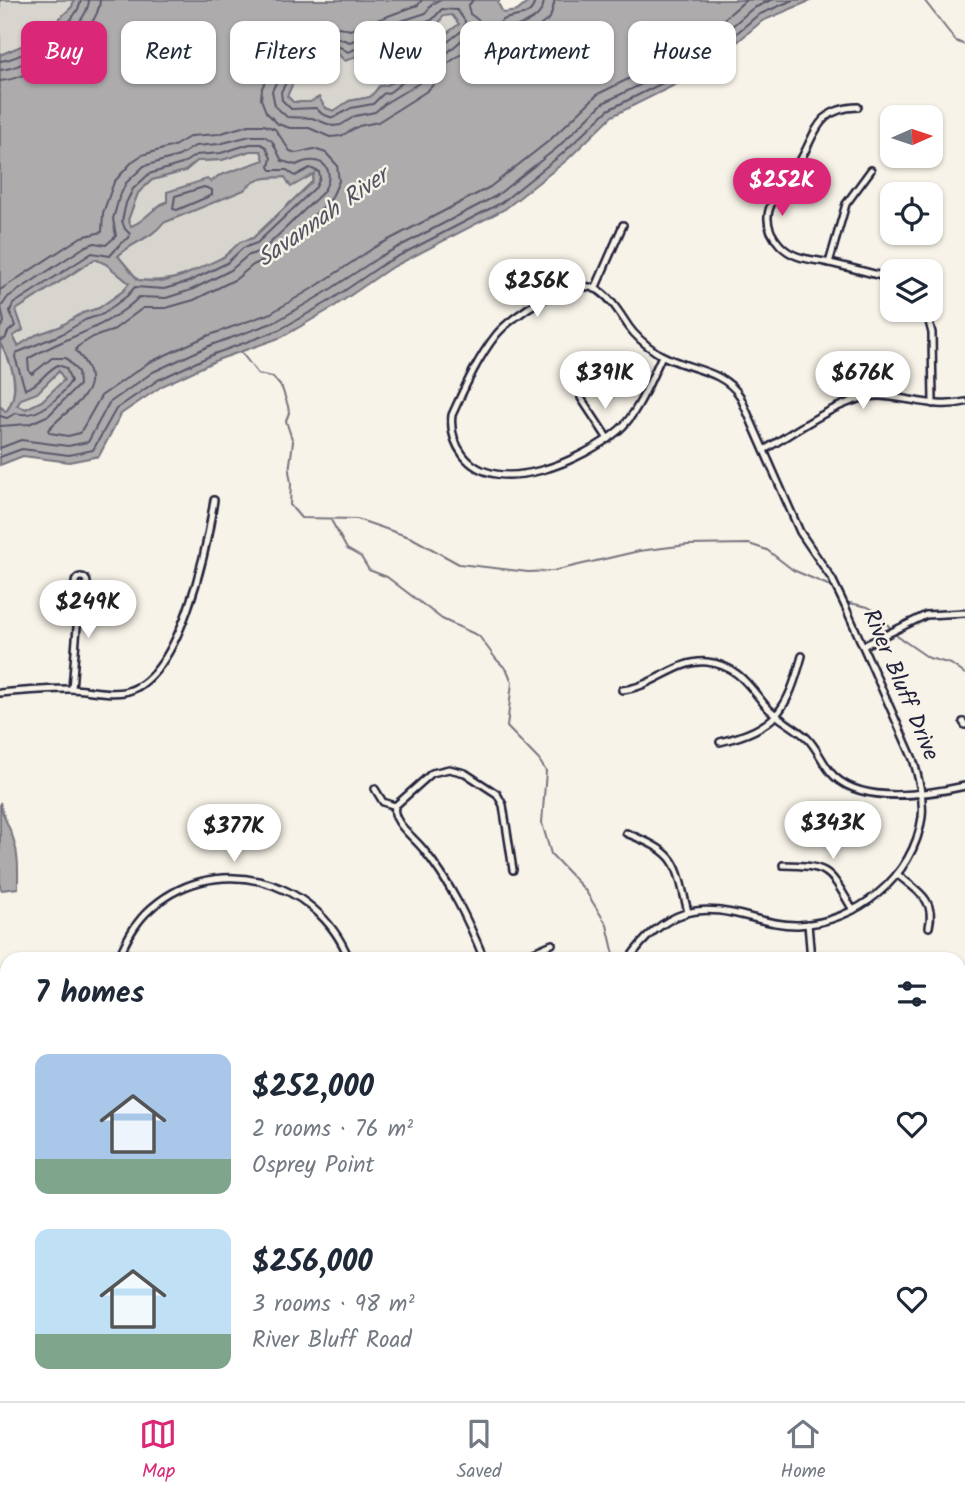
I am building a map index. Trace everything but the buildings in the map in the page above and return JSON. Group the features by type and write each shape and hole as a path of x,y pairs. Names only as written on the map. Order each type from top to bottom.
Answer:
{"street":[{"path":"858,107 840,109 820,122 800,162 769,206 771,230 781,247 797,257 880,276"},
{"path":"830,263 846,204 871,170"},
{"path":"595,289 623,225"},
{"path":"580,287 595,289 610,300 639,338 662,356 630,417 621,429 601,444 545,469 518,475 497,475 479,470 468,462 454,440 452,415 494,338 506,324 561,290 580,287"},
{"path":"929,322 932,333 933,404"},
{"name":"River Bluff Drive","path":"635,952 655,929 688,912 720,911 778,924 807,924 828,920 853,910 881,891 909,857 920,828 922,811 913,759 832,579 810,549 793,518 740,396 733,386 717,376 662,356"},
{"path":"764,450 853,400 881,396 933,404 965,402"},
{"path":"581,398 608,439"},
{"path":"0,693 72,689 103,693 132,690 147,680 179,634 203,553 214,500"},
{"path":"72,689 80,590"},
{"path":"863,646 926,615 965,612"},
{"path":"720,742 749,734 764,726 775,715 790,696 802,656"},
{"path":"622,690 644,686 688,664 708,662 742,676 775,715 805,736 829,771 843,783 887,795 906,796 965,786"},
{"path":"395,806 432,773 449,768 465,773 497,794 503,804 513,870"},
{"path":"375,789 383,802 395,806"},
{"path":"395,806 396,818 426,852 449,886 481,952"},
{"path":"626,833 656,844 671,858 677,870 688,912"},
{"path":"783,865 806,864 825,872 838,885 853,910"},
{"path":"897,874 929,902 932,912 929,927"},
{"path":"122,952 140,920 164,899 191,885 220,878 241,877 283,888 313,907 333,929 345,952"},
{"path":"807,924 810,952"},
{"path":"533,952 552,944"}],"shaded area":[{"path":"0,0 74,0 72,7 57,21 21,21 21,46 0,55"},
{"path":"443,15 452,15 459,24 446,34 446,21 440,21"},
{"path":"340,55 346,60 354,57 354,84 388,84 379,86 371,97 349,101 334,111 311,102 293,102 287,96 292,84 340,84"},
{"path":"250,151 261,151 265,160 161,204 140,223 131,227 128,220 138,193 152,180 185,171 197,161 222,160"},
{"path":"315,173 312,182 253,238 191,273 171,279 138,280 118,256 153,233 163,223 244,190 258,180"},
{"path":"95,259 106,264 129,283 123,291 99,308 36,335 18,346 13,336 23,330 16,310"},
{"path":"0,343 14,377 11,404 6,412 0,406"},
{"path":"59,371 65,379 42,401 26,409 17,406 20,399 37,393"}],"water":[{"name":"Savannah River","path":"74,0 500,0 498,3 503,13 517,11 531,0 812,0 762,21 736,43 736,21 628,21 628,84 677,84 612,116 567,160 505,209 389,269 332,308 282,337 217,360 162,386 121,414 99,456 69,462 23,456 0,465 0,406 6,412 11,404 15,386 9,360 0,343 0,55 21,46 21,84 107,84 107,21 57,21 72,7","holes":["250,151 261,151 264,160 218,176 211,182 207,179 167,192 167,202 131,226 128,220 138,193 152,180 185,171 197,161 222,160","314,174 312,182 253,238 240,242 224,257 185,275 162,282 138,280 118,256 153,233 163,223 244,190 258,180 285,177 291,187","95,259 106,264 129,283 123,291 99,308 36,335 18,346 13,336 23,330 16,310","59,371 64,380 42,401 26,409 17,406 21,399 37,393"]},
{"path":"0,802 16,847 18,870 18,888 2,890 0,887"}],"waterway":[{"path":"924,0 956,41 965,45"},
{"path":"241,352 258,374 273,377 282,388 289,413 286,421 293,442 289,471 290,505 301,518 357,519 412,538 459,564 528,572 553,571 639,551 687,545 749,544 767,550 793,570 828,585 837,593"},
{"path":"331,520 347,549 361,557 369,570 387,577 442,619 479,636 507,670 512,682 507,727 546,771 542,823 551,854 585,890 607,925 613,952"},
{"path":"845,602 877,612 897,636 929,658 951,664 965,674"}]}
